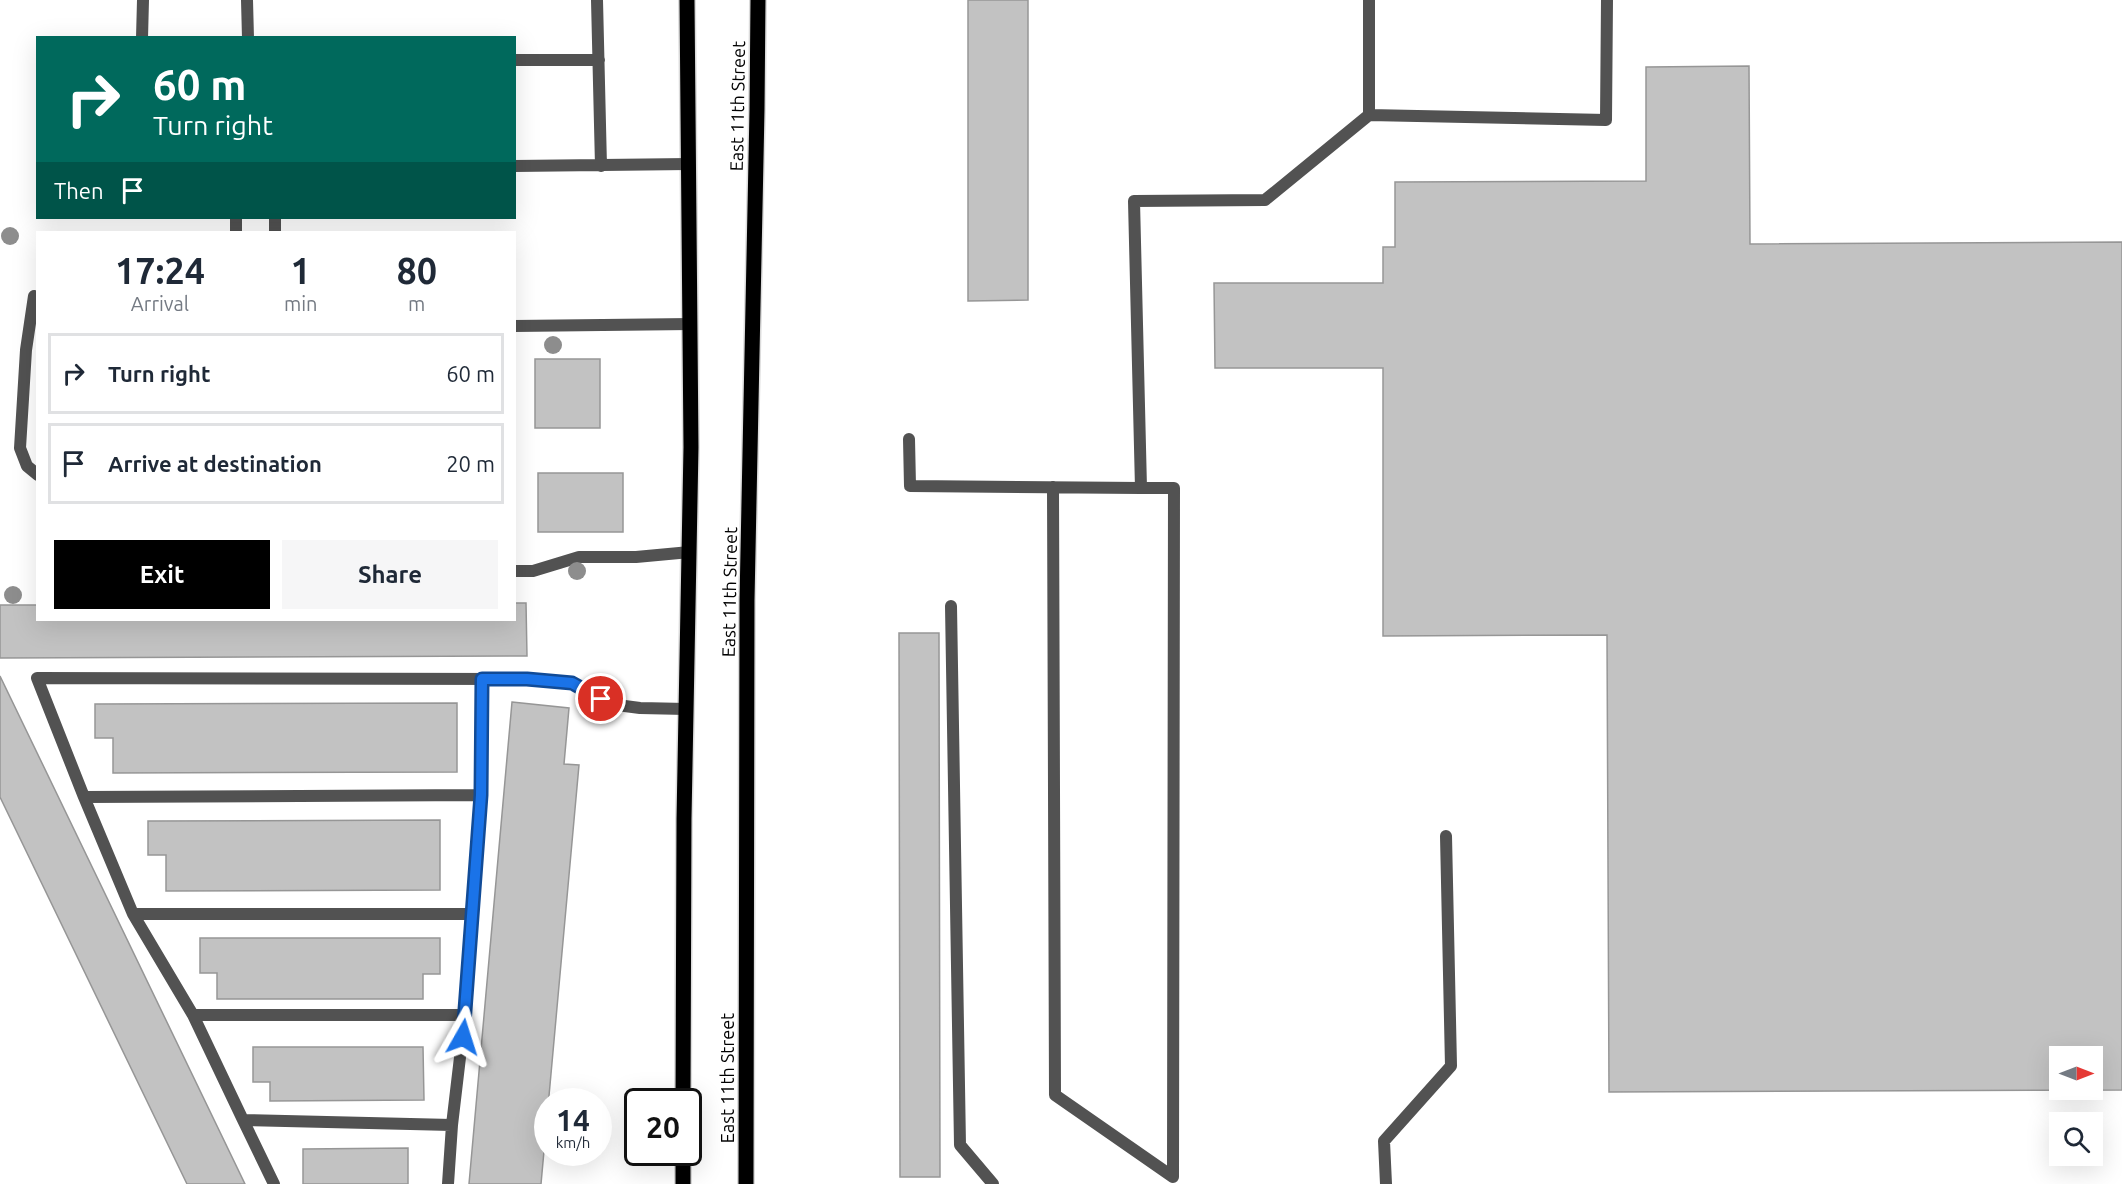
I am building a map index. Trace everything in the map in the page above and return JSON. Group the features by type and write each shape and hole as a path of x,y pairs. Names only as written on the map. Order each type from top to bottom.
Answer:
{"main road":[{"path":"683,1088 691,324 687,0"},
{"name":"East 11th Street","path":"746,1184 747,612 758,110 758,0"},
{"path":"683,1166 683,1184"}],"lane":[{"path":"142,36 143,0"},
{"path":"247,0 248,36"},
{"path":"597,0 601,166"},
{"path":"1369,0 1369,115"},
{"path":"1142,488 1134,201 1265,200 1369,115 1606,120 1607,0"},
{"path":"516,60 599,60"},
{"path":"516,166 690,164"},
{"path":"34,296 26,350 20,448 27,466 36,473"},
{"path":"516,326 691,324"},
{"path":"909,439 910,486 1174,488 1175,1180"},
{"path":"1053,487 1055,1095 1175,1180"},
{"path":"516,571 533,571 579,557 636,557 690,552"},
{"path":"951,606 960,1145 993,1184"},
{"path":"274,1184 193,1015 133,914 37,678 527,679 572,683 617,705 686,709"},
{"path":"448,1184 452,1125 465,1015 481,795 482,679"},
{"path":"84,797 481,795"},
{"path":"1386,1184 1384,1141 1451,1066 1446,836"},
{"path":"133,914 472,914"},
{"path":"193,1015 465,1015"},
{"path":"243,1120 452,1125"}],"building":[{"path":"968,0 1028,0 1028,300 968,301"},
{"path":"1749,66 1750,244 2122,242 2122,1090 2103,1090 2103,1046 2049,1046 2049,1090 1609,1092 1607,635 1383,636 1383,368 1215,368 1214,283 1383,283 1383,247 1395,247 1395,182 1646,181 1646,67"},
{"path":"535,359 600,359 600,428 535,428"},
{"path":"538,473 623,473 623,532 538,532"},
{"path":"516,603 526,603 527,656 0,658 0,605 36,605 36,621 516,621"},
{"path":"899,633 939,633 940,1177 900,1177"},
{"path":"0,676 245,1184 187,1184 0,797"},
{"path":"512,702 569,708 564,764 579,765 550,1088 534,1088 534,1166 543,1166 541,1184 469,1184"},
{"path":"457,703 457,772 113,773 113,738 95,738 95,704"},
{"path":"440,820 440,890 166,891 166,855 148,855 148,821"},
{"path":"200,938 440,938 440,974 423,974 423,999 217,999 217,973 200,973"},
{"path":"253,1047 423,1047 424,1100 270,1101 270,1082 253,1082"},
{"path":"408,1148 408,1184 303,1184 303,1149"}],"route":[{"path":"463,1037 481,795 482,679 527,679 572,683 601,699"}]}
